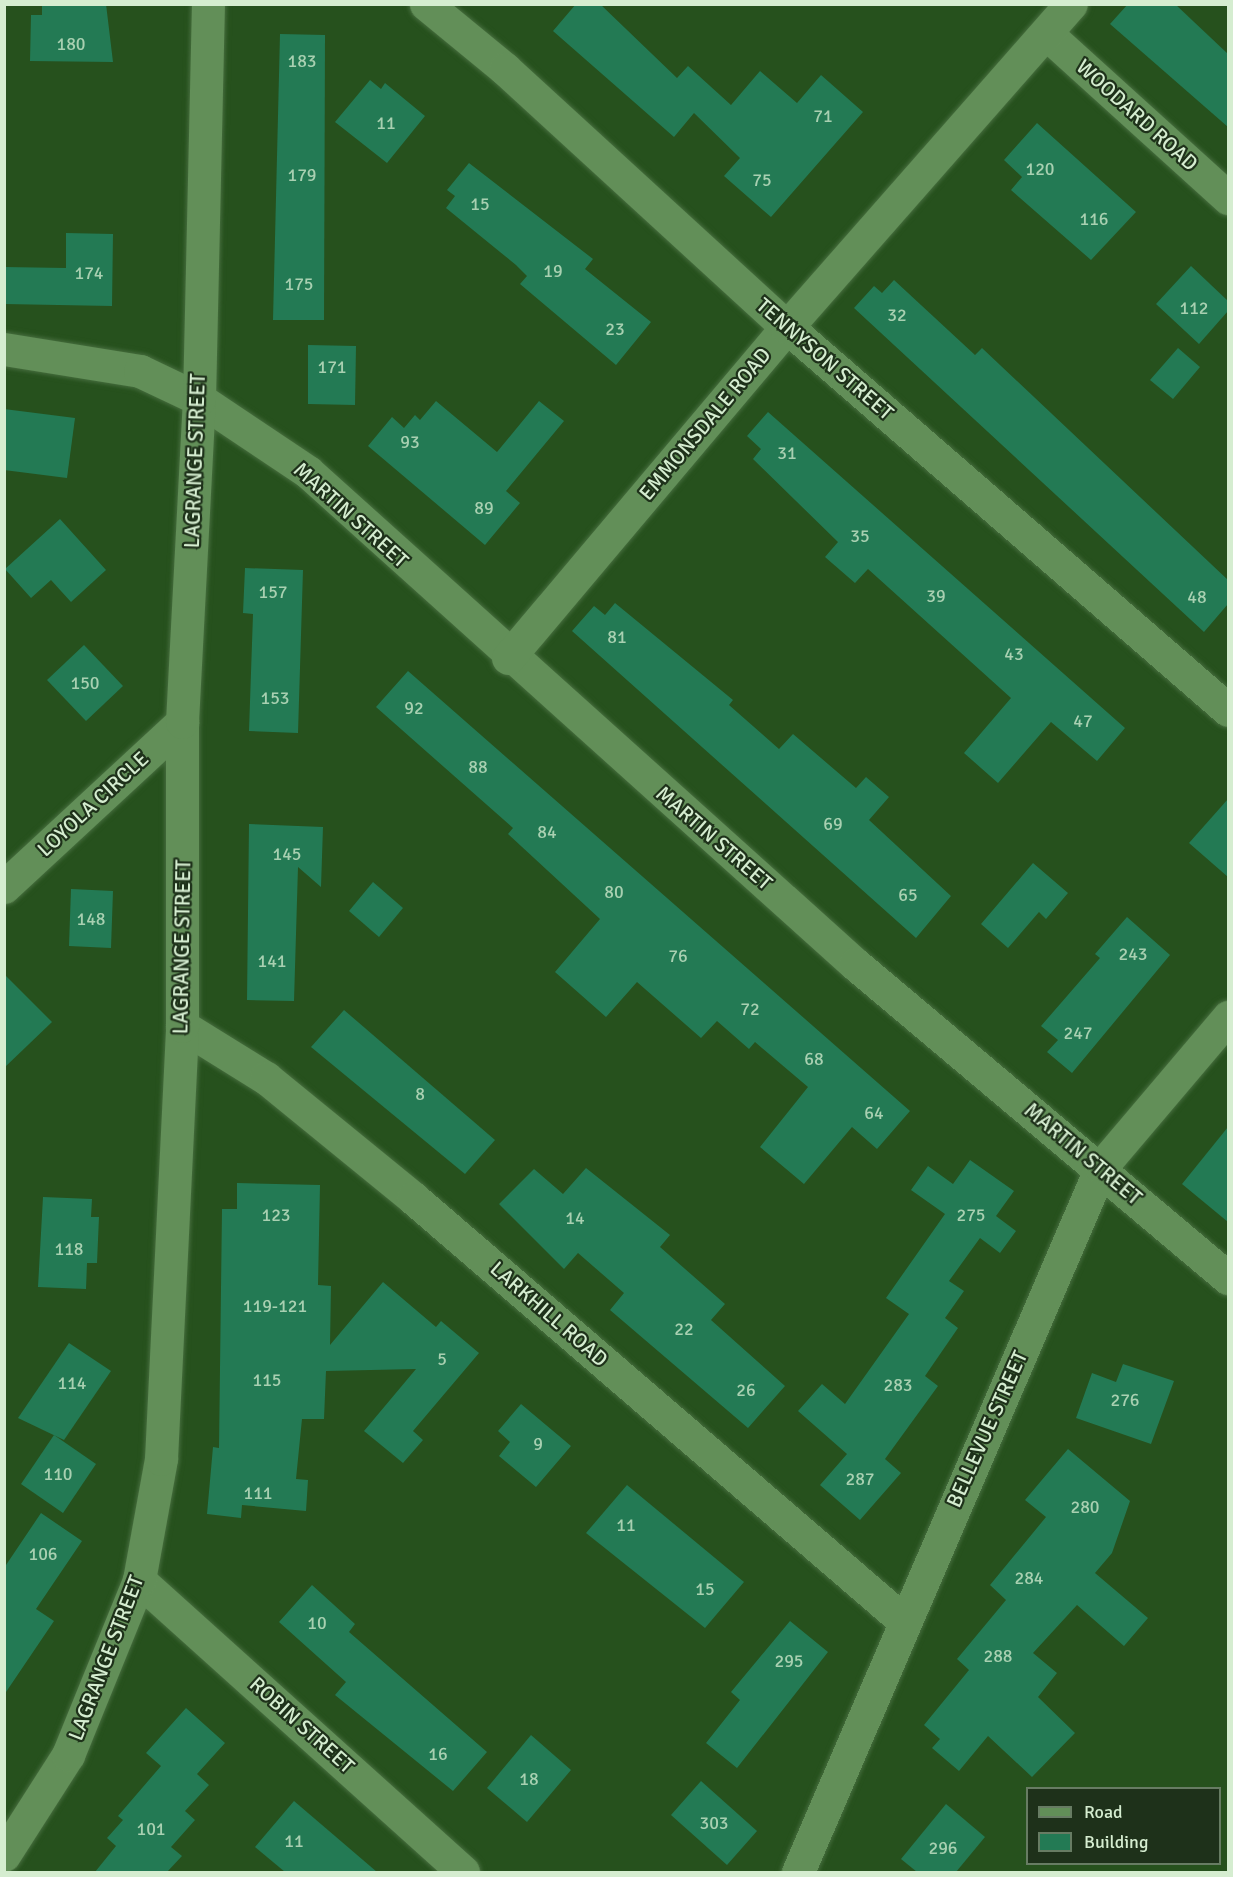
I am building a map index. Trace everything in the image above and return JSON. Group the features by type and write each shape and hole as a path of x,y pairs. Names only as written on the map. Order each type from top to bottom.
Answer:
{"street":[{"name":"LAGRANGE STREET","path":"4,1855 68,1755 140,1580 161,1459 182,1026 182,722 199,399 208,4"},
{"name":"TENNYSON STREET","path":"426,4 505,69 787,327 1228,710"},
{"name":"EMMONSDALE ROAD","path":"508,658 787,327 1071,4"},
{"name":"WOODARD ROAD","path":"1046,33 1228,198"},
{"name":"MARTIN STREET","path":"4,349 140,372 199,399 308,472 508,658 855,964 1101,1167 1228,1278"},
{"name":"LOYOLA CIRCLE","path":"4,887 182,722"},
{"name":"BELLEVUE STREET","path":"798,1872 903,1620 1101,1167 1228,1017"},
{"name":"LARKHILL ROAD","path":"182,1026 266,1078 413,1198 903,1620"},
{"name":"ROBIN STREET","path":"140,1580 463,1872"}],"building":[{"path":"42,4 106,4 113,62 30,61 31,15 42,15"},
{"path":"576,4 600,4 677,78 688,66 731,105 760,71 797,103 821,75 863,112 771,217 724,176 740,158 694,113 674,137 553,31"},
{"path":"1128,4 1175,4 1228,54 1228,127 1110,24"},
{"path":"280,34 325,35 324,320 273,320"},
{"path":"370,80 381,89 385,83 425,116 387,163 335,122"},
{"path":"1037,123 1136,212 1091,260 1011,190 1022,177 1004,160"},
{"path":"469,163 593,259 585,269 651,322 616,365 520,284 527,276 446,208 455,196 447,190"},
{"path":"66,233 113,234 112,306 4,304 4,267 66,268"},
{"path":"1191,266 1228,301 1228,311 1199,344 1156,304"},
{"path":"894,280 975,355 982,348 1228,580 1228,604 1204,632 854,308 874,286 882,293"},
{"path":"308,345 356,346 355,405 308,404"},
{"path":"1178,348 1200,367 1173,399 1150,380"},
{"path":"436,401 497,452 539,401 564,421 506,491 520,503 485,545 368,446 392,417 404,428 415,415 420,420"},
{"path":"4,409 75,418 67,478 4,470"},
{"path":"768,412 1125,728 1097,761 1051,722 998,783 964,753 1011,698 868,569 855,583 825,557 838,542 753,459 761,449 747,436"},
{"path":"60,519 106,570 71,602 51,580 31,598 5,569"},
{"path":"245,568 303,570 298,733 249,731 253,614 243,613"},
{"path":"615,603 733,700 729,705 779,749 793,734 856,788 866,777 889,797 869,820 951,896 916,938 572,631 594,606 605,615"},
{"path":"84,645 123,686 86,721 47,680"},
{"path":"408,671 910,1111 877,1149 852,1127 804,1184 760,1147 808,1087 755,1042 749,1049 717,1021 701,1038 637,982 606,1017 555,972 600,919 508,834 513,828 376,707"},
{"path":"1228,799 1228,877 1189,843"},
{"path":"249,824 323,827 321,887 298,867 294,1001 247,1000"},
{"path":"1033,863 1068,893 1046,919 1039,912 1008,948 981,924"},
{"path":"373,882 403,908 379,937 349,911"},
{"path":"71,889 113,891 111,948 69,946"},
{"path":"1127,917 1170,955 1072,1073 1047,1052 1058,1040 1041,1026 1100,958 1095,954"},
{"path":"4,974 52,1022 4,1068"},
{"path":"344,1010 495,1140 465,1174 311,1047"},
{"path":"1228,1127 1228,1222 1182,1184"},
{"path":"970,1160 1014,1191 996,1216 1016,1231 1000,1253 980,1238 949,1281 964,1291 945,1318 958,1328 925,1376 938,1386 885,1459 901,1473 860,1520 820,1485 847,1454 798,1411 822,1384 845,1404 909,1314 886,1298 945,1214 911,1190 928,1166 953,1184"},
{"path":"586,1168 670,1235 660,1247 725,1304 711,1320 785,1386 748,1428 610,1310 624,1293 578,1253 564,1269 499,1204 534,1169 563,1194"},
{"path":"237,1183 320,1185 318,1285 331,1286 330,1345 383,1282 436,1327 441,1321 479,1353 413,1431 423,1440 403,1463 364,1431 416,1369 326,1371 324,1419 302,1419 296,1479 308,1480 306,1511 242,1505 241,1518 207,1514 213,1447 219,1448 222,1209 237,1209"},
{"path":"43,1197 92,1199 91,1217 99,1217 97,1263 87,1263 86,1289 38,1287"},
{"path":"69,1343 111,1371 64,1440 18,1418"},
{"path":"1123,1364 1174,1381 1151,1444 1076,1418 1092,1373 1116,1382"},
{"path":"521,1404 571,1446 536,1487 499,1456 510,1442 498,1431"},
{"path":"54,1435 96,1464 63,1513 21,1484"},
{"path":"1068,1449 1130,1501 1112,1553 1095,1573 1148,1618 1124,1646 1077,1605 1033,1653 1057,1673 1038,1697 1075,1733 1032,1777 988,1736 959,1771 932,1748 940,1739 924,1725 969,1670 957,1659 1006,1600 990,1585 1046,1517 1025,1500"},
{"path":"627,1485 744,1582 705,1628 586,1533"},
{"path":"41,1513 82,1541 36,1609 54,1621 4,1695 4,1568"},
{"path":"312,1585 355,1624 349,1632 487,1752 453,1791 335,1695 346,1682 279,1622"},
{"path":"790,1621 828,1652 737,1768 706,1743 740,1700 731,1692"},
{"path":"186,1708 225,1743 197,1774 209,1785 185,1811 195,1820 171,1847 182,1856 167,1872 95,1872 116,1846 107,1838 123,1820 118,1816 161,1766 146,1753"},
{"path":"531,1735 571,1770 527,1822 487,1788"},
{"path":"701,1781 757,1831 727,1865 671,1815"},
{"path":"294,1801 377,1872 285,1872 255,1847"},
{"path":"946,1804 985,1837 956,1872 917,1872 901,1859"}]}
